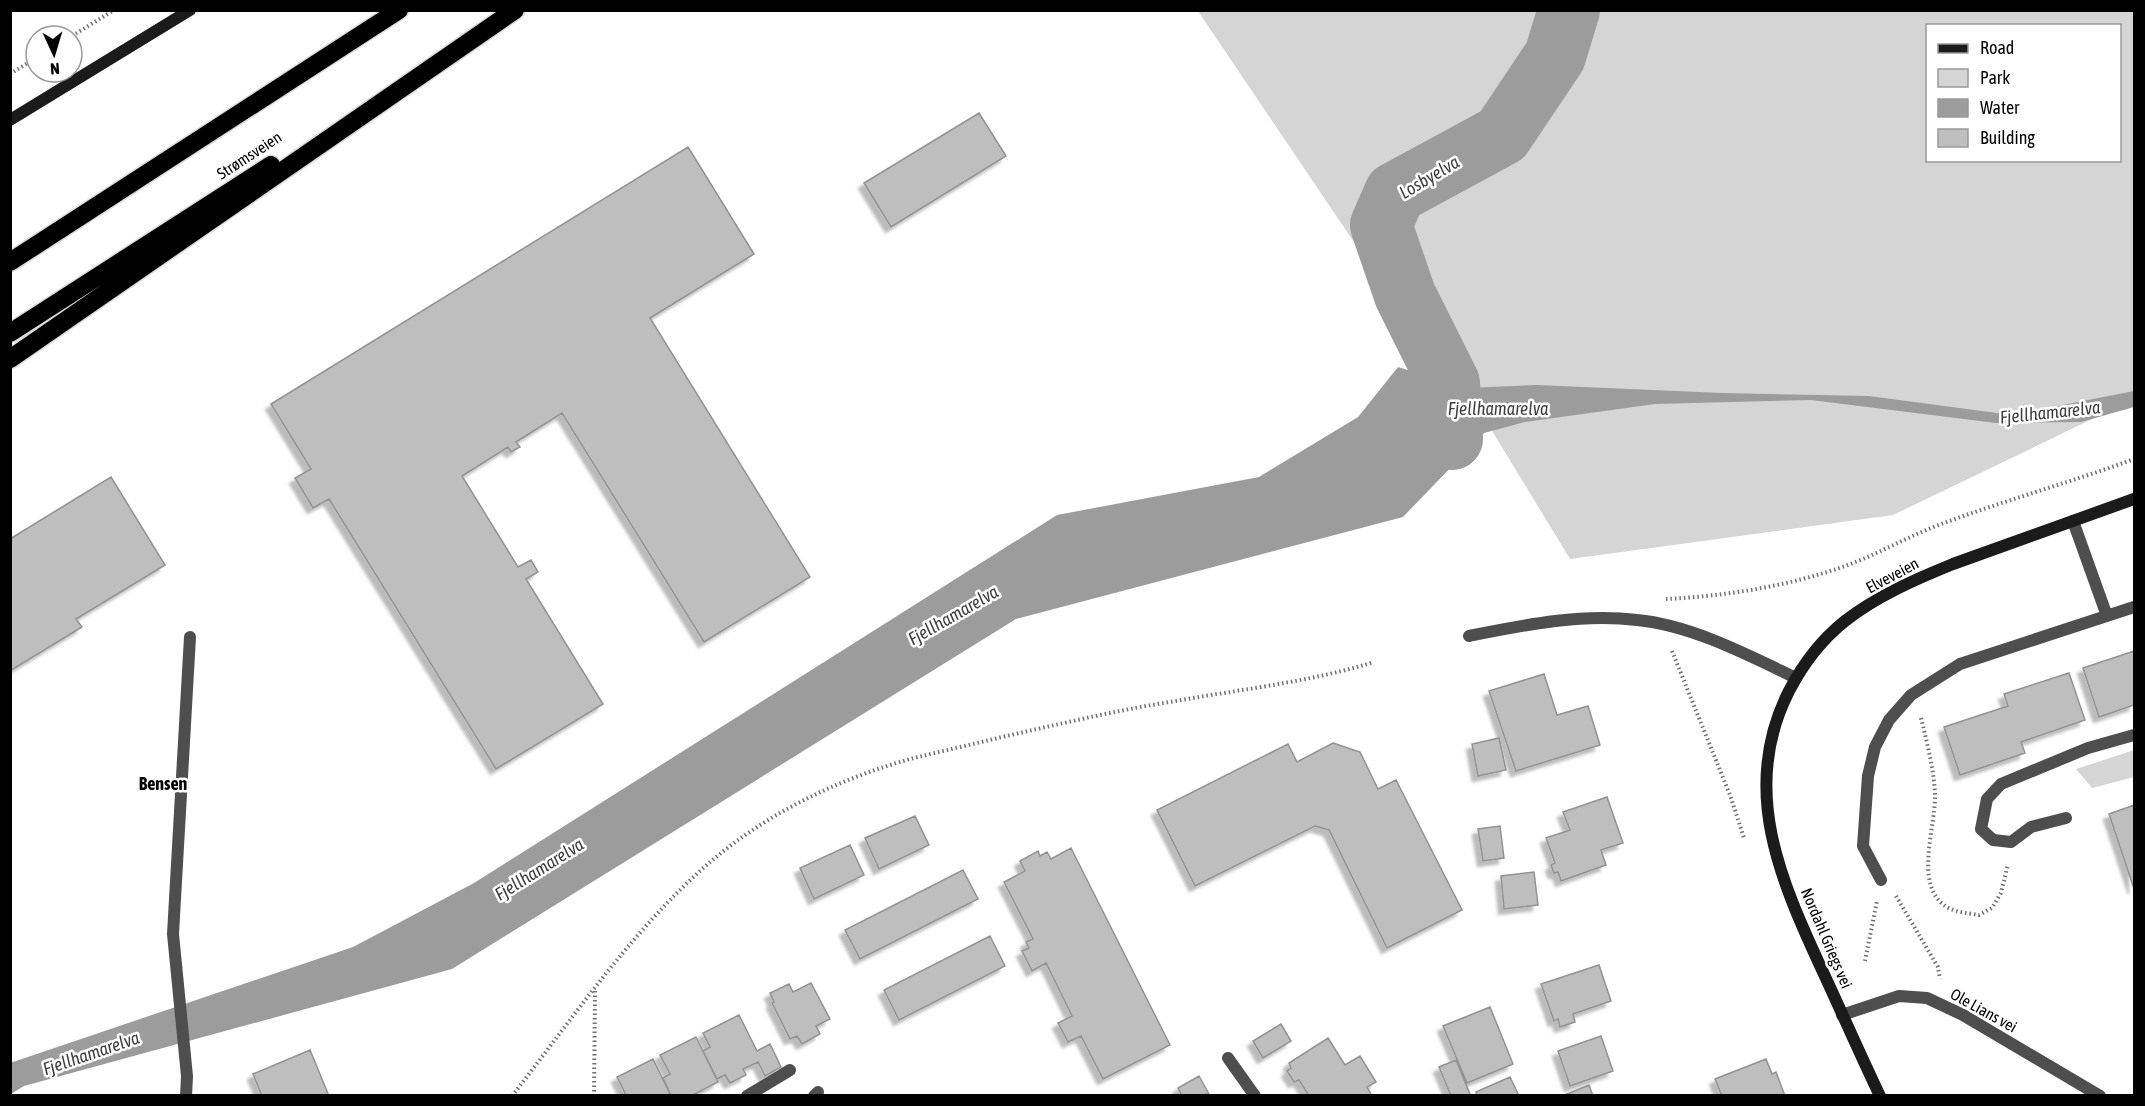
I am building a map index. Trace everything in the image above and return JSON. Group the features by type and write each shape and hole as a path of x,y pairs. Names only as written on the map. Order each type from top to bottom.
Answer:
{"highway":[{"path":"10,262 399,10"},
{"name":"Strømsveien","path":"10,333 509,10"},
{"path":"10,359 515,10"}],"main road":[{"path":"10,120 190,10"},
{"name":"Elveveien","path":"1765,786 1770,742 1776,720 1796,678 1825,639 1847,620 1923,576 2134,499"},
{"name":"Nordahl Griegs vei","path":"1765,786 1771,832 1781,871 1811,945 1880,1095"}],"street":[{"path":"2073,521 2108,616"},
{"path":"1881,880 1863,846 1868,776 1875,747 1889,720 1911,695 1960,664 2134,607"},
{"path":"1469,636 1585,618 1639,620 1717,641 1796,678"},
{"path":"186,1095 187,1076 173,934 190,637"},
{"path":"2066,818 2031,827 2011,842 1993,840 1981,829 1987,799 2001,784 2088,748 2134,735"},
{"name":"Ole Lians vei","path":"1842,1015 1899,996 1927,999 1963,1015 2100,1095"},
{"path":"1228,1058 1255,1095"},
{"path":"747,1095 790,1070"}],"path":[{"path":"84,29 114,10"},
{"path":"10,74 24,65"},
{"path":"1744,838 1730,795 1675,664 1661,600 1732,592 1826,573 1936,526 2134,459"},
{"path":"512,1095 641,931 709,863 769,820 817,794 863,775 912,759 1077,720 1162,703 1298,681 1346,671 1374,662"},
{"path":"1911,695 1919,713 1934,773 1935,798 1929,875 1934,892 1944,905 1979,915 1992,909 2001,893 2011,842"},
{"path":"1865,962 1881,880"},
{"path":"1881,880 1900,902 1938,967 1940,986"},
{"path":"594,1095 595,990"}],"green space":[{"path":"1198,11 2134,11 2134,399 1893,515 1570,559 1466,388 1449,383"},
{"path":"2134,750 2134,777 2092,788 2076,769"}],"water":[{"name":"Fjellhamarelva","path":"1398,367 1466,388 1537,385 1722,393 1869,396 2012,415 2134,391 2134,407 2081,422 1996,423 1811,400 1655,404 1525,422 1484,433 1403,517 1016,619 452,969 24,1086 11,1094 10,1063 353,947 474,883 1057,515 1259,477 1358,417"}],"building":[{"path":"979,113 1006,156 891,227 864,183"},
{"path":"688,147 754,254 650,318 810,577 704,642 562,413 516,442 520,447 511,452 508,447 462,476 518,567 531,560 538,572 526,579 603,704 496,769 329,499 313,508 295,478 311,469 271,404"},
{"path":"111,477 165,565 76,619 82,627 10,671 10,539"},
{"path":"2134,651 2134,705 2099,717 2083,668"},
{"path":"2069,673 2085,720 2021,742 2025,753 1960,775 1944,727 2008,706 2004,694"},
{"path":"1544,674 1557,715 1588,706 1600,745 1516,771 1489,691"},
{"path":"1499,738 1506,770 1478,776 1472,744"},
{"path":"1333,743 1360,752 1378,789 1396,780 1462,910 1387,948 1329,830 1315,826 1195,886 1157,810 1288,744 1297,762"},
{"path":"1607,797 1623,843 1601,850 1606,865 1561,881 1558,872 1554,873 1551,865 1555,863 1546,838 1570,830 1563,812"},
{"path":"2134,805 2134,889 2109,814"},
{"path":"915,816 929,845 879,869 865,838"},
{"path":"1500,826 1504,858 1483,861 1478,829"},
{"path":"850,845 864,875 814,899 800,868"},
{"path":"1071,848 1170,1045 1103,1079 1081,1036 1068,1042 1058,1023 1072,1016 1046,963 1032,971 1022,951 1029,948 1026,942 1033,939 1004,882 1025,871 1020,861 1038,851 1040,856 1047,852 1051,859"},
{"path":"963,870 978,899 860,959 845,930"},
{"path":"1534,872 1538,905 1504,909 1501,876"},
{"path":"990,936 1005,966 899,1020 884,990"},
{"path":"1599,965 1611,1001 1573,1014 1575,1022 1560,1027 1558,1019 1554,1021 1541,984"},
{"path":"811,983 830,1019 816,1026 820,1034 802,1044 797,1036 790,1039 772,1003 774,1002 770,993 789,984 793,992"},
{"path":"1490,1007 1513,1064 1467,1083 1443,1026"},
{"path":"739,1015 757,1051 770,1044 781,1067 765,1076 758,1062 743,1069 746,1075 730,1083 725,1075 717,1079 703,1051 710,1047 703,1033"},
{"path":"1281,1024 1291,1041 1263,1058 1253,1041"},
{"path":"1601,1036 1613,1071 1570,1086 1558,1051"},
{"path":"696,1037 718,1082 691,1096 671,1096 663,1078 670,1074 660,1055"},
{"path":"1328,1038 1345,1065 1360,1056 1376,1082 1367,1087 1372,1096 1309,1096 1299,1080 1294,1082 1287,1071 1291,1068 1289,1063"},
{"path":"310,1050 329,1096 262,1096 253,1074"},
{"path":"653,1059 671,1096 624,1096 626,1095 617,1077"},
{"path":"1766,1059 1772,1074 1776,1072 1785,1096 1722,1096 1715,1079"},
{"path":"1456,1060 1470,1094 1466,1096 1451,1096 1439,1067"},
{"path":"1199,1076 1209,1094 1182,1096 1178,1088"},
{"path":"1510,1077 1519,1096 1477,1096 1476,1092"},
{"path":"1589,1085 1593,1096 1562,1096"}],"waterway":[{"name":"Losbyelva","path":"1452,439 1449,383 1405,295 1381,225 1395,193 1502,135 1555,56 1569,10"}],"district":[{"name":"Bensen","path":"163,783"}]}
